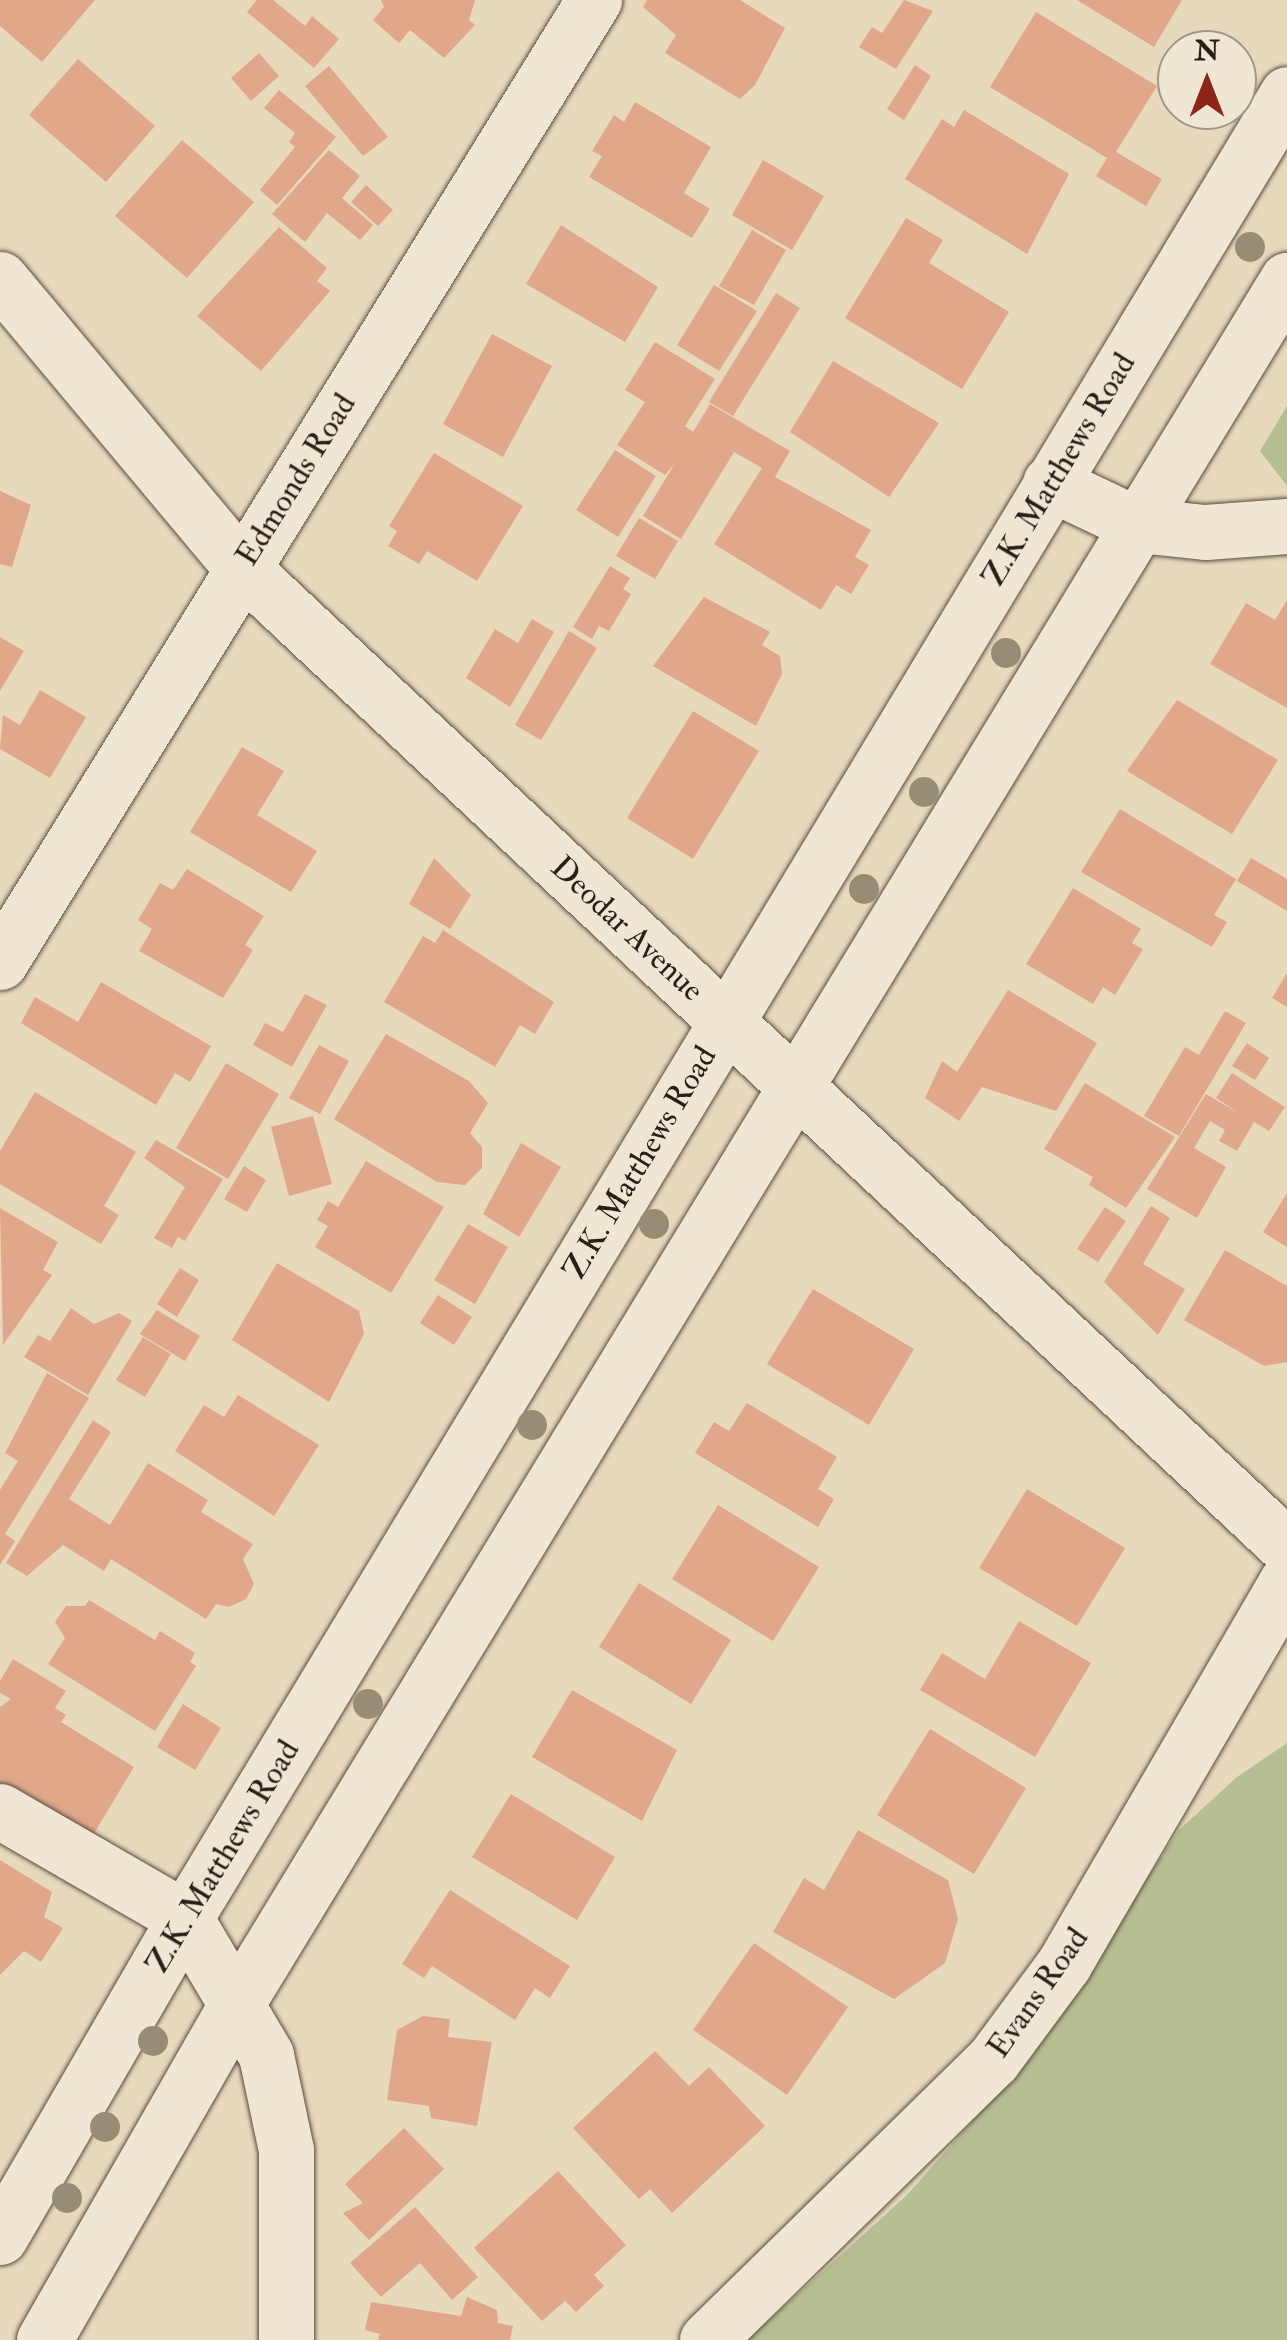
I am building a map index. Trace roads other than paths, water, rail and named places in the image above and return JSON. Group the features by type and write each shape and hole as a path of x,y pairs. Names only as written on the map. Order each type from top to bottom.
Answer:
{"street":[{"name":"Edmonds Road","path":"0,962 594,0"},
{"name":"Z.K. Matthews Road","path":"0,2237 186,1918 1287,94"},
{"name":"Deodar Avenue","path":"0,280 241,567 1287,1547"},
{"path":"44,2340 237,2003 1287,280"},
{"path":"1050,483 1138,525 1205,532 1287,526"},
{"name":"Evans Road","path":"707,2340 994,2060 1064,1964 1287,1582"},
{"path":"0,1811 186,1918 266,2055 286,2150 286,2340"}]}
